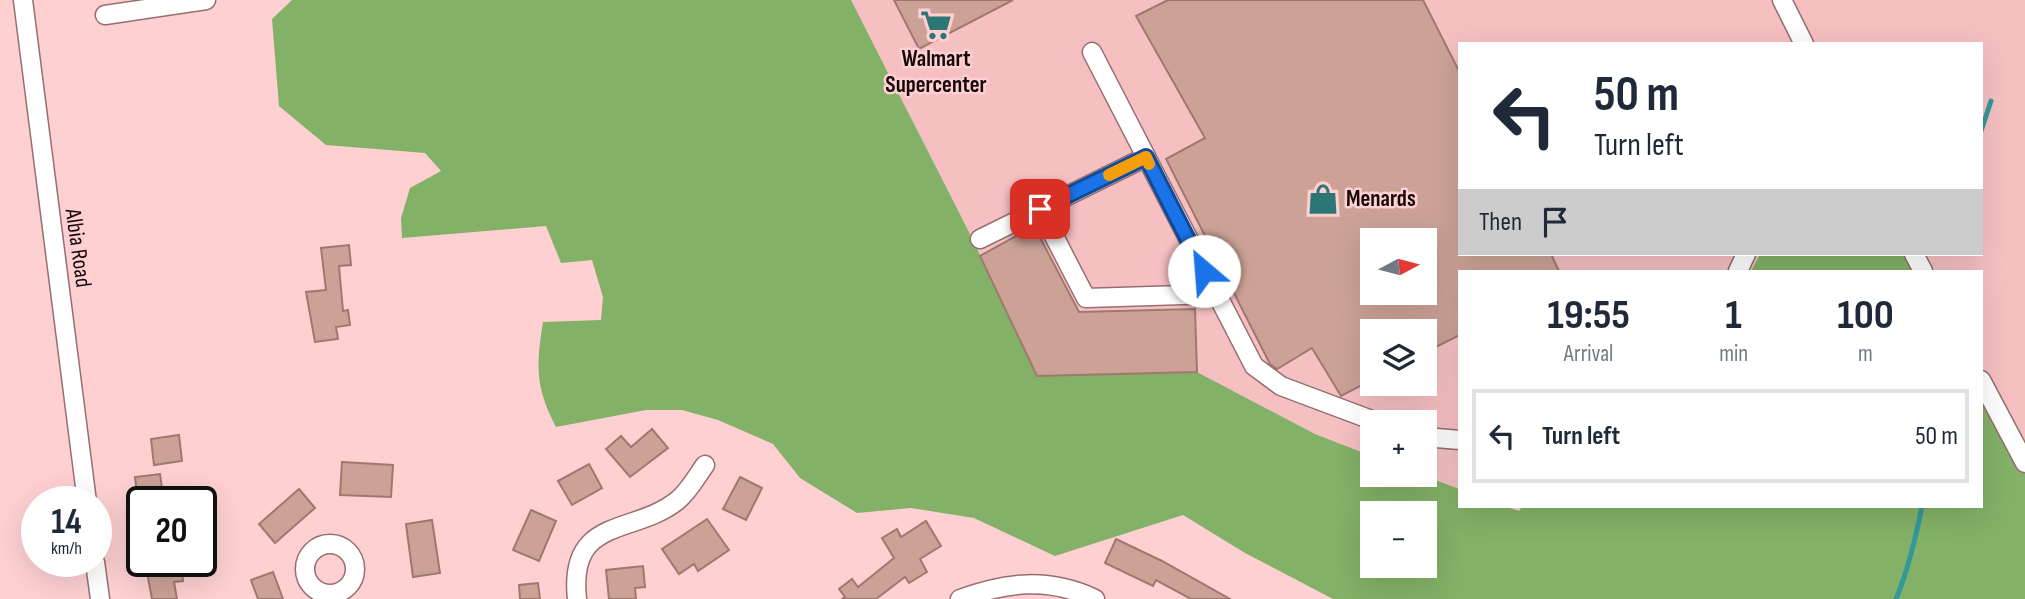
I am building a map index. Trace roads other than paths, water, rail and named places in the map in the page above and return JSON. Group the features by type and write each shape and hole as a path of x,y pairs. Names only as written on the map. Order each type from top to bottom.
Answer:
{"street":[{"name":"Albia Road","path":"23,0 85,486"},
{"path":"105,15 206,0"},
{"path":"1782,0 1803,42"},
{"path":"1092,52 1249,359 1266,377 1281,386 1360,416"},
{"path":"980,239 1146,157"},
{"path":"1040,209 1086,298 1216,294"},
{"path":"1983,384 2025,463"},
{"path":"1437,438 1458,440"},
{"path":"577,599 579,561 594,537 615,526 650,516 679,499 705,465"},
{"path":"97,577 100,599"},
{"path":"960,599 992,587 1032,583 1072,588 1095,599"}],"waterway":[{"path":"1983,125 1991,101"},
{"path":"1896,599 1922,508"}],"place":[{"name":"Walmart Supercenter","path":"936,25"},
{"name":"Menards","path":"1323,199"}]}
